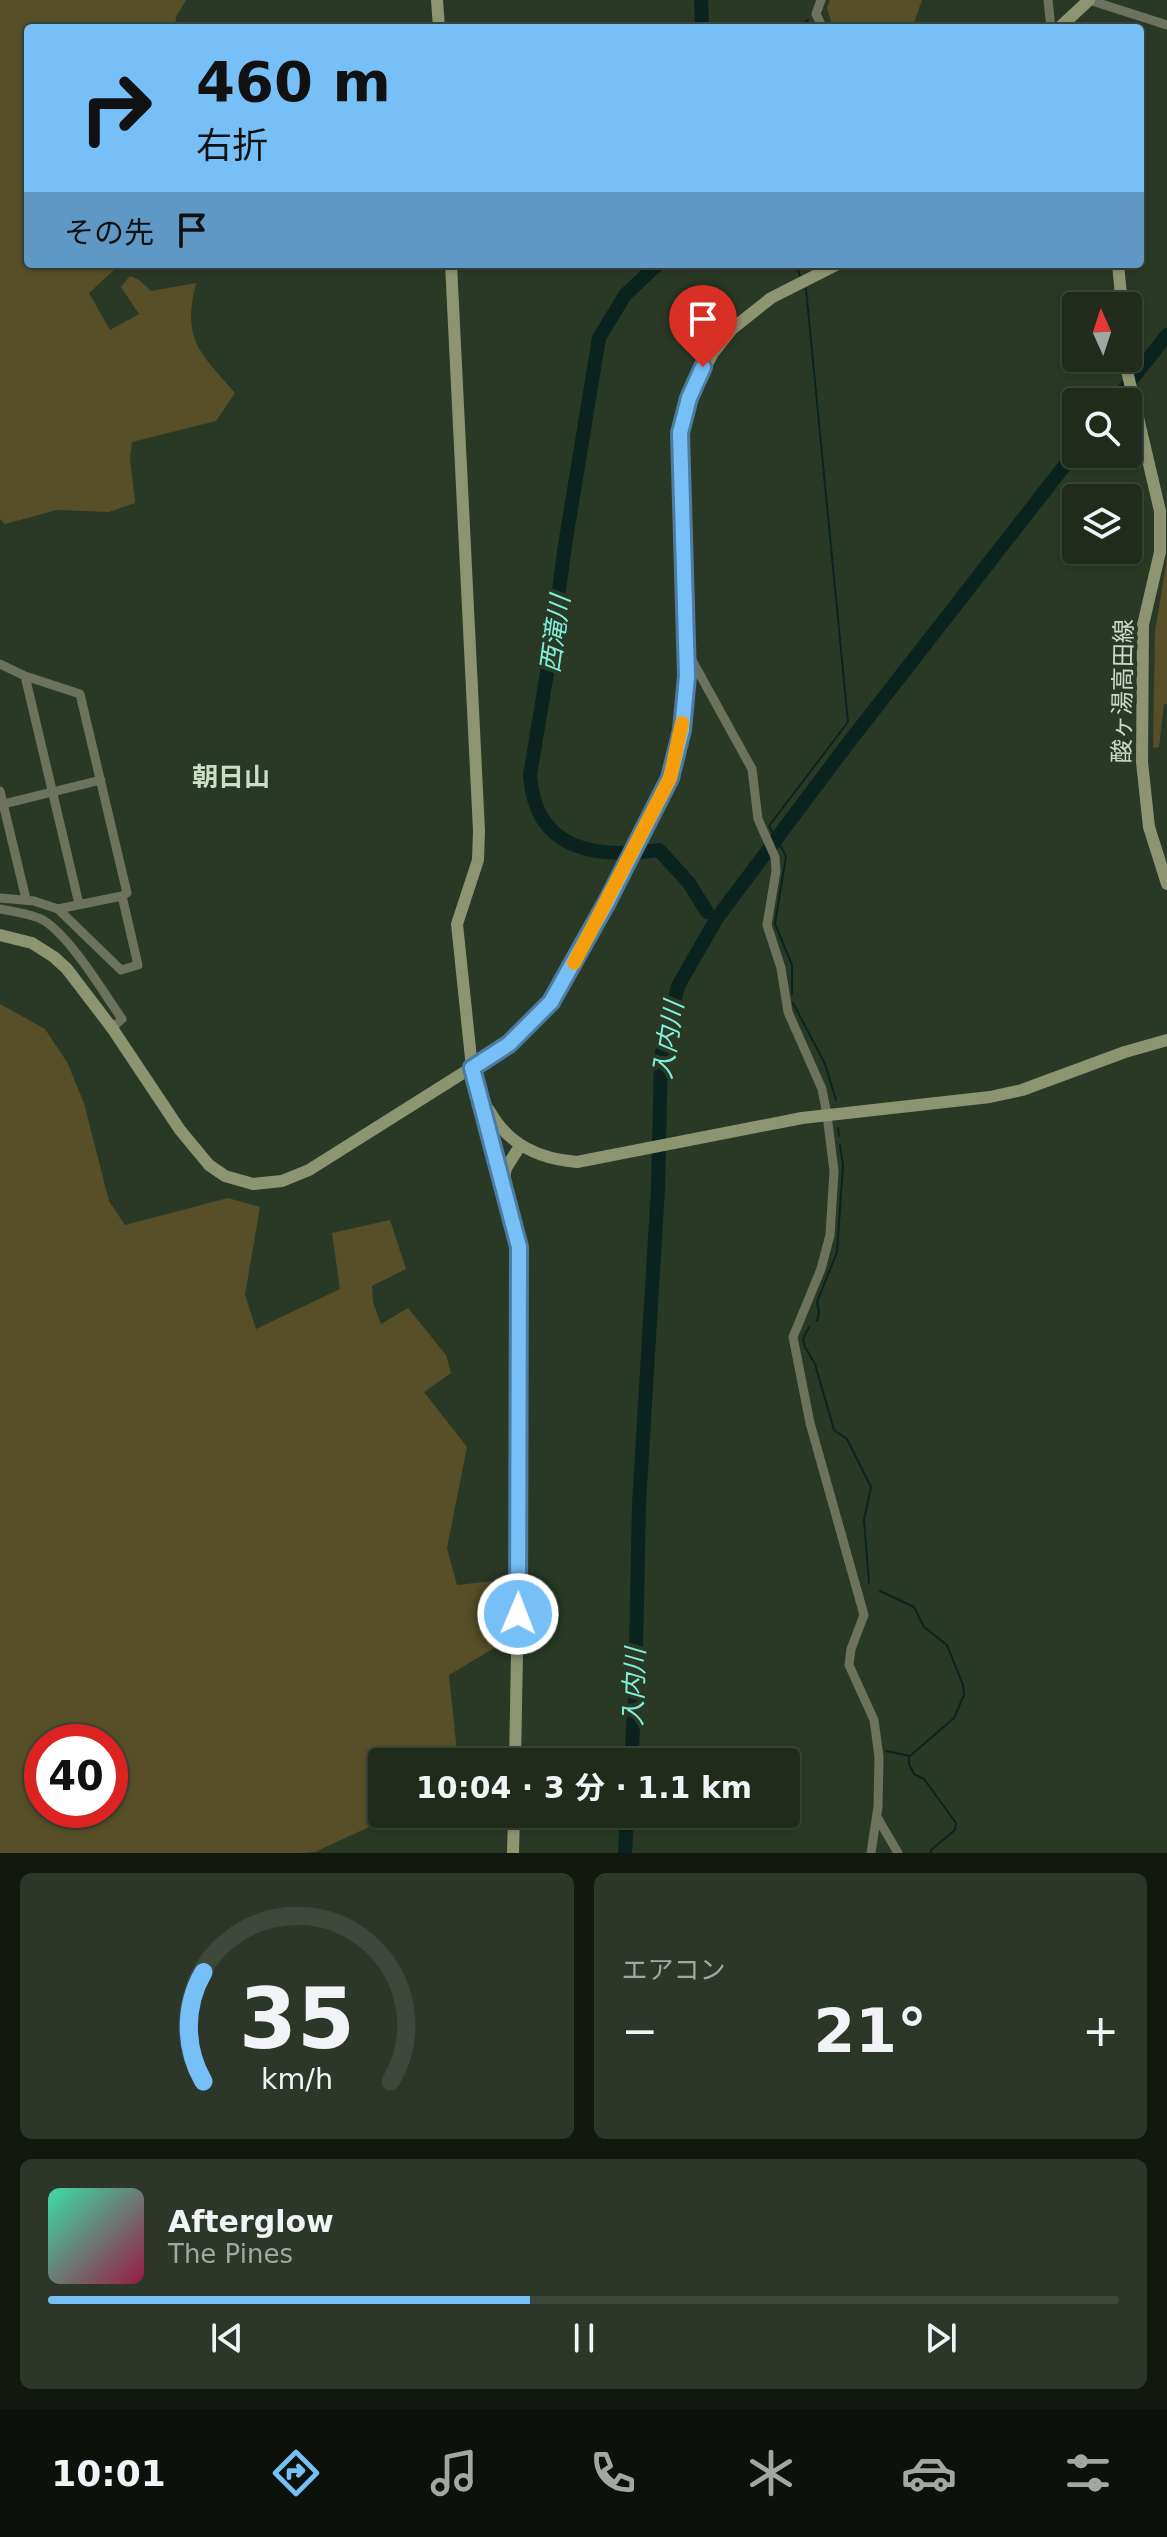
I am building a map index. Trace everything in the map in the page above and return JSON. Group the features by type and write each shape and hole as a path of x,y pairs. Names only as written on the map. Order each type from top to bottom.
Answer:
{"street":[{"path":"437,0 439,24"},
{"path":"821,0 816,14 821,24"},
{"path":"1048,0 1051,24"},
{"path":"1063,24 1089,0 1167,25"},
{"path":"451,268 479,831 478,860 457,924 472,1068 519,1247 515,1748"},
{"path":"0,935 32,943 54,957 112,1028 201,1159 225,1176 253,1184 273,1183 300,1175 509,1044 551,1002 636,847 670,778 677,754 682,730 687,650 679,448 689,398 713,353 742,320 771,298 830,268"},
{"path":"1118,268 1121,292"},
{"name":"酸ヶ湯高田線","path":"1127,372 1160,511 1160,552 1143,625 1142,762 1149,827 1167,884"},
{"path":"687,650 752,769 758,819 775,857 776,871 767,925 781,968 788,1012 822,1089 827,1115 834,1171 830,1235 821,1269 793,1337 810,1423 864,1615 851,1649 849,1665 874,1720 879,1757 877,1817 871,1853"},
{"path":"0,664 25,676 80,694 101,780 127,893 58,909"},
{"path":"25,676 79,904"},
{"path":"2,805 101,780"},
{"path":"0,791 26,899"},
{"path":"0,898 26,899 58,909 124,970 138,965 122,896"},
{"path":"0,909 30,915 52,927 122,1019 112,1028"},
{"path":"479,1093 501,1130 520,1146 547,1158 577,1162 802,1118 990,1097 1022,1090 1167,1040"},
{"path":"504,1185 506,1168 520,1146"},
{"path":"877,1817 898,1853"},
{"path":"513,1853 514,1828"}],"shaded area":[{"path":"0,0 186,0 175,24 24,24 24,268 116,268 89,293 110,330 139,314 121,287 130,276 151,291 196,283 191,318 197,344 235,393 216,421 132,442 130,458 135,503 109,512 57,510 5,524 0,519"},
{"path":"830,0 922,0 913,24 832,24 827,8"},
{"path":"1167,559 1167,704 1164,704 1159,747 1153,748 1155,631"},
{"path":"0,1004 45,1029 67,1062 84,1103 109,1201 125,1225 228,1198 260,1207 245,1295 256,1329 340,1289 332,1233 390,1220 406,1269 372,1286 373,1302 381,1324 408,1308 446,1355 451,1373 424,1392 467,1447 447,1548 457,1585 504,1580 509,1597 511,1638 449,1675 457,1748 368,1748 368,1827 315,1852 0,1853"}],"waterway":[{"name":"西滝川","path":"701,0 702,24"},
{"path":"802,24 808,20"},
{"name":"西滝川","path":"654,268 625,295 599,338 530,775 534,800 543,820 556,835 592,850 613,853 659,850 689,883 707,912"},
{"path":"797,268 800,276"},
{"path":"792,994 792,965 775,924 786,856 769,826 848,722 806,289"},
{"name":"入内川","path":"1125,388 1167,335"},
{"name":"入内川","path":"632,1748 639,1504 658,1188 661,1057 678,986 717,918 846,746 1063,468"},
{"path":"793,1003 825,1064 836,1100"},
{"path":"838,1128 839,1136"},
{"path":"817,1321 817,1302 837,1252 843,1165 840,1145"},
{"path":"809,1327 803,1339 815,1364 834,1430 847,1439 871,1487 864,1520 869,1583"},
{"path":"880,1591 914,1607 924,1627 947,1645 964,1695 954,1718 910,1756 886,1751"},
{"path":"909,1756 914,1774 924,1779 956,1823 955,1830 930,1853"},
{"name":"入内川","path":"625,1853 626,1828"}],"slow traffic":[{"path":"574,963 657,807 670,778 682,723"}],"district":[{"name":"朝日山","path":"231,777"}],"route":[{"path":"518,1614 519,1247 472,1068 509,1044 551,1002 607,902 670,778 682,730 687,676 680,433 689,398 703,367"}]}
